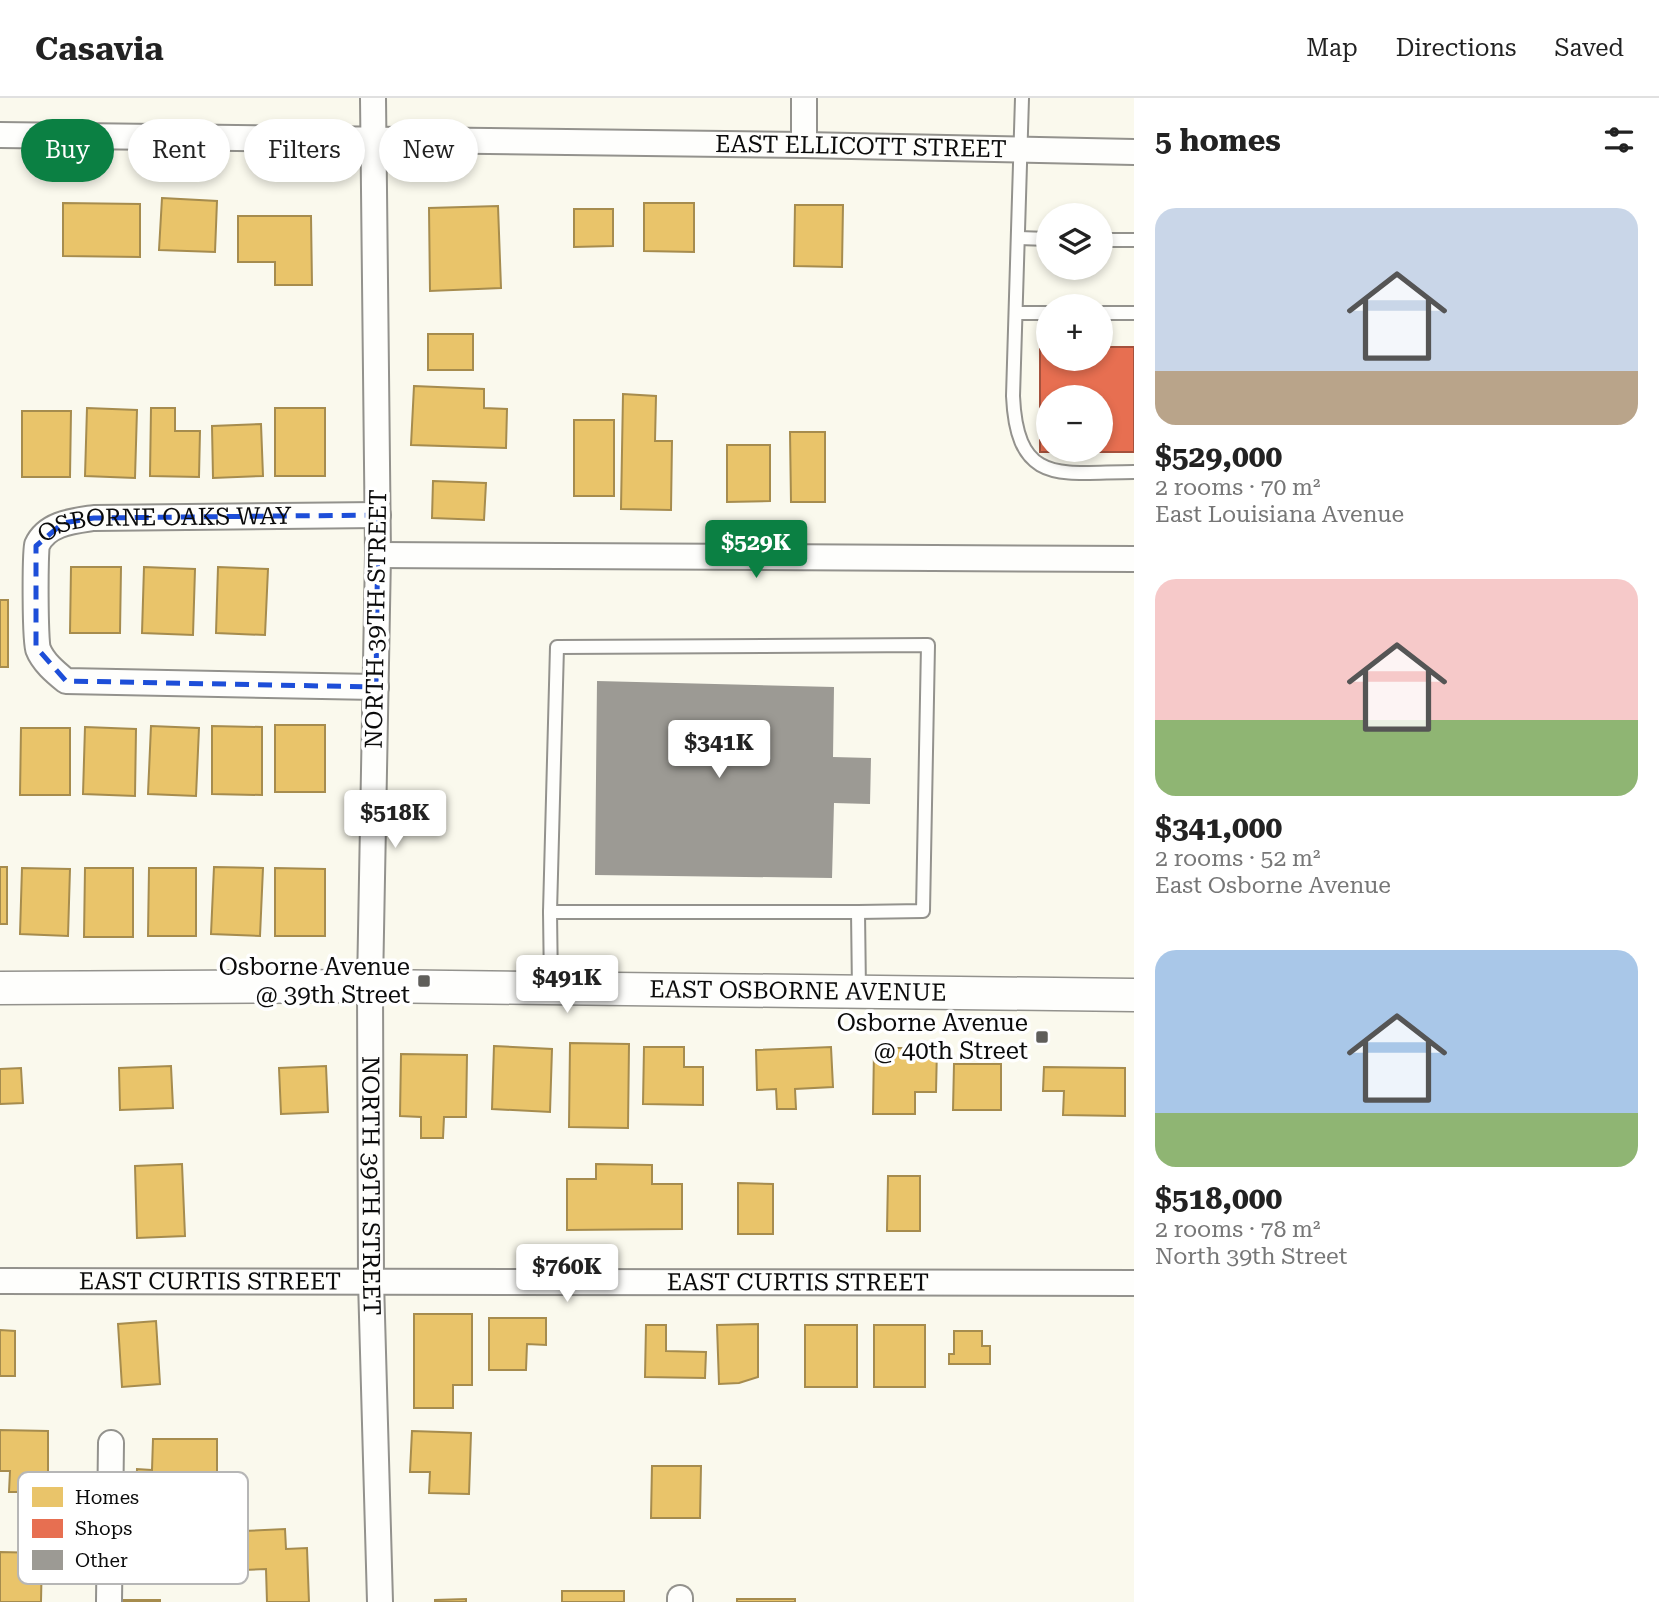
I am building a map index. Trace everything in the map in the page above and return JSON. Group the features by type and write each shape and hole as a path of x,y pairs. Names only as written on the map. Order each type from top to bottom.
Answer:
{"street":[{"name":"NORTH 39TH STREET","path":"373,98 378,555 370,986 371,1281 380,1602"},
{"path":"804,98 804,145"},
{"name":"EAST ELLICOTT STREET","path":"0,135 1134,152"},
{"name":"OSBORNE OAKS WAY","path":"376,687 66,681 51,669 36,647 36,546 47,533 63,523 94,518 378,515"},
{"path":"378,555 1134,559"},
{"name":"EAST OSBORNE AVENUE","path":"0,989 370,986 1134,995"},
{"name":"EAST CURTIS STREET","path":"0,1281 1134,1283"},
{"path":"111,1443 111,1472"},
{"path":"109,1584 109,1602"}],"lane":[{"path":"1022,98 1014,416 1018,432 1033,462 1043,468 1058,472 1134,472"},
{"path":"1019,238 1036,239"},
{"path":"1113,240 1134,240"},
{"path":"1016,313 1036,313"},
{"path":"1113,313 1134,313"},
{"path":"550,912 923,911 928,645 557,647 550,912 551,988"},
{"path":"858,912 859,991"}],"highlighted area":[{"path":"378,515 376,687 66,681 36,647 36,546 63,523 94,518"}],"building: Homes":[{"path":"162,198 217,201 215,252 159,250"},
{"path":"63,203 140,204 140,257 63,256"},
{"path":"644,203 694,203 694,252 644,251"},
{"path":"795,205 843,205 842,267 794,266"},
{"path":"498,206 501,288 430,291 429,208"},
{"path":"574,209 613,209 613,246 574,247"},
{"path":"238,216 311,216 312,285 275,285 275,262 238,262"},
{"path":"428,334 473,334 473,370 428,370"},
{"path":"414,386 484,389 484,408 507,409 506,448 411,445"},
{"path":"623,394 656,396 655,441 672,441 671,510 621,509"},
{"path":"87,408 137,410 135,478 85,476"},
{"path":"151,408 175,408 175,431 200,431 199,477 150,476"},
{"path":"275,408 325,408 325,476 275,476"},
{"path":"22,411 71,411 70,477 22,477"},
{"path":"574,420 614,420 614,496 574,496"},
{"path":"261,424 263,476 213,478 212,426"},
{"path":"790,432 825,432 825,502 791,502"},
{"path":"727,445 770,445 770,501 727,502"},
{"path":"433,481 486,483 484,520 432,518"},
{"path":"71,567 121,567 120,633 70,633"},
{"path":"144,567 195,569 193,635 142,633"},
{"path":"218,567 268,569 265,635 216,633"},
{"path":"0,600 8,600 8,667 0,667"},
{"path":"275,725 325,725 325,792 275,792"},
{"path":"151,726 199,728 196,796 148,794"},
{"path":"212,726 262,727 262,795 212,794"},
{"path":"85,727 136,729 135,796 83,794"},
{"path":"21,728 70,728 70,795 20,795"},
{"path":"0,867 7,867 7,924 0,924"},
{"path":"214,867 263,868 260,936 211,934"},
{"path":"22,868 70,869 68,936 20,934"},
{"path":"85,868 133,868 133,937 84,937"},
{"path":"149,868 196,868 196,936 148,936"},
{"path":"275,868 325,869 325,936 275,936"},
{"path":"570,1043 629,1044 628,1128 569,1127"},
{"path":"494,1046 552,1049 550,1112 492,1109"},
{"path":"644,1047 684,1047 684,1067 703,1067 703,1105 643,1104"},
{"path":"831,1047 833,1087 795,1089 796,1109 777,1109 776,1089 757,1090 756,1050"},
{"path":"874,1048 937,1048 936,1092 915,1092 915,1114 873,1114"},
{"path":"401,1054 467,1055 466,1117 444,1117 443,1138 421,1138 421,1117 400,1116"},
{"path":"954,1064 1001,1064 1001,1110 953,1110"},
{"path":"171,1066 173,1108 120,1110 119,1068"},
{"path":"326,1066 328,1112 281,1114 279,1068"},
{"path":"1044,1067 1125,1068 1125,1116 1063,1115 1064,1091 1043,1091"},
{"path":"21,1068 23,1103 0,1104 0,1069"},
{"path":"182,1164 185,1236 137,1238 135,1166"},
{"path":"596,1164 652,1165 652,1184 682,1184 682,1229 567,1230 567,1179 596,1179"},
{"path":"888,1176 920,1176 920,1231 887,1231"},
{"path":"738,1183 773,1184 773,1234 738,1234"},
{"path":"414,1314 472,1314 472,1385 453,1385 453,1408 414,1408"},
{"path":"489,1318 546,1318 546,1345 527,1344 526,1370 489,1370"},
{"path":"156,1321 160,1384 122,1387 118,1324"},
{"path":"758,1324 758,1377 739,1383 719,1384 717,1325"},
{"path":"646,1325 666,1325 666,1351 706,1352 705,1378 645,1377"},
{"path":"805,1325 857,1325 857,1387 805,1387"},
{"path":"874,1325 925,1325 925,1387 874,1387"},
{"path":"0,1330 15,1331 15,1376 0,1376"},
{"path":"954,1331 982,1331 982,1346 990,1346 990,1364 949,1364 949,1354 954,1354"},
{"path":"0,1430 48,1431 48,1472 18,1472 18,1492 9,1492 10,1471 0,1471"},
{"path":"412,1431 471,1433 469,1494 429,1493 430,1472 410,1472"},
{"path":"153,1439 217,1439 217,1472 137,1472 137,1469 152,1470"},
{"path":"652,1466 701,1466 700,1518 651,1518"},
{"path":"285,1529 286,1549 307,1548 309,1602 267,1602 266,1569 248,1570 248,1531"},
{"path":"0,1552 18,1552 18,1584 41,1584 41,1602 0,1602"},
{"path":"562,1591 624,1591 624,1602 562,1602"},
{"path":"466,1599 466,1602 435,1602 435,1600"},
{"path":"737,1599 795,1599 795,1602 737,1602"},
{"path":"160,1600 160,1602 119,1602"}],"building: Shops":[{"path":"1113,347 1134,347 1134,452 1113,452 1113,385 1040,385 1040,371 1113,371"}],"building: Other":[{"path":"597,681 834,687 833,757 871,758 870,804 834,803 832,878 595,875"}],"place":[{"name":"Osborne Avenue @ 39th Street","path":"424,981"},
{"name":"Osborne Avenue @ 40th Street","path":"1042,1037"}]}
